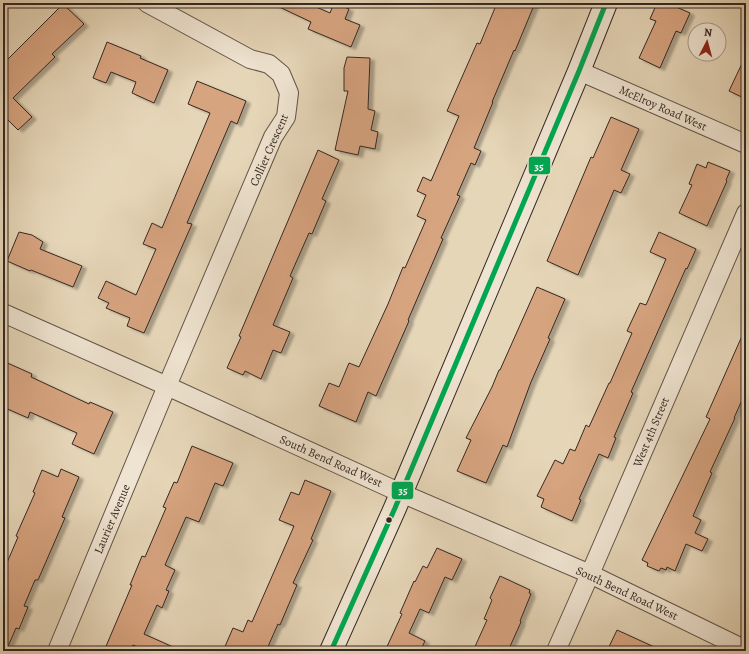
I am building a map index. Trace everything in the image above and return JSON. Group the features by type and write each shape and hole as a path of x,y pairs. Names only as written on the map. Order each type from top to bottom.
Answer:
{"main road":[{"path":"331,651 401,493 579,71 606,3"}],"street":[{"name":"Collier Crescent","path":"147,3 250,59 269,64 281,74 289,93 286,117 273,137 167,386"},
{"name":"McElroy Road West","path":"579,71 746,144"},
{"name":"West 4th Street","path":"556,651 746,213"},
{"name":"South Bend Road West","path":"3,313 401,493 590,574 746,650"},
{"name":"Laurier Avenue","path":"57,651 167,386"}],"building":[{"path":"271,3 307,3 330,13 334,3 349,9 345,19 360,25 351,47 308,29 311,22"},
{"path":"497,3 535,3 492,102 474,148 481,151 475,165 471,163 457,195 460,196 441,238 443,239 408,320 409,321 376,396 368,392 356,422 319,406 329,383 339,387 349,363 359,367 403,267 405,268 426,220 417,216 426,195 417,191 423,177 431,181 459,116 447,111 477,43 480,44"},
{"path":"657,3 667,3 690,13 681,33 676,31 660,68 639,58 656,21 650,19"},
{"path":"63,4 84,24 52,54 55,57 13,98 32,117 18,130 3,115 3,64"},
{"path":"107,42 141,56 140,58 168,70 154,103 132,93 136,82 111,72 106,83 93,78"},
{"path":"746,55 746,99 729,91"},
{"path":"347,57 370,58 368,109 375,111 371,130 378,132 375,149 360,146 358,155 335,150 348,91 344,91 344,68"},
{"path":"197,81 246,101 237,124 231,121 187,223 192,224 144,333 127,326 130,318 106,308 109,303 98,298 106,281 136,295 156,249 143,244 152,223 162,228 210,113 188,104"},
{"path":"611,117 639,129 621,170 630,174 621,193 614,190 578,275 547,261 591,157 593,158"},
{"path":"318,150 339,160 322,199 326,201 312,234 309,233 290,276 293,278 273,325 290,332 281,353 273,350 261,379 245,371 243,375 227,368 241,337 239,336"},
{"path":"708,162 730,171 707,226 679,213 692,185 689,184 697,164 706,168"},
{"path":"19,232 32,235 43,242 40,249 82,266 73,287 7,261"},
{"path":"659,232 696,249 687,269 686,268 631,392 633,393 614,437 616,438 608,458 599,454 579,499 581,500 572,521 541,507 544,499 537,496 555,460 563,464 570,449 575,451 586,425 589,427 610,383 632,333 627,331 640,303 646,305 666,259 650,252"},
{"path":"537,287 565,299 548,338 550,339 531,382 507,447 503,445 486,483 457,471 471,440 466,438 500,370"},
{"path":"746,327 746,391 710,472 712,473 693,516 701,520 695,533 708,539 702,551 686,544 675,571 667,567 666,570 661,568 659,571 647,566 648,563 642,560 710,419 706,417"},
{"path":"3,361 32,374 31,377 89,404 90,402 113,412 94,454 72,444 77,433 30,412 28,418 3,407"},
{"path":"192,446 233,463 223,486 215,483 199,522 186,517 165,565 175,570 166,590 169,591 162,608 157,605 144,634 182,651 146,651 133,645 131,651 104,651 132,585 130,585 142,556 145,557 166,508 163,507 174,482 177,483"},
{"path":"61,469 79,477 62,517 65,518 38,580 35,580 24,606 28,607 19,629 16,628 6,651 3,651 3,572 18,537 16,536 35,493 33,492 42,470 58,477"},
{"path":"305,480 331,491 311,539 313,540 293,583 297,585 280,625 278,624 266,651 223,651 233,628 243,632 248,620 252,622 294,526 279,520 291,492 299,495"},
{"path":"437,548 462,559 452,580 445,577 429,613 420,609 409,633 425,641 420,651 385,651 402,614 400,613 414,581 415,582 423,566 427,568"},
{"path":"500,576 530,590 529,593 531,594 520,621 521,622 508,651 473,651 487,620 484,619 492,600 490,598"},
{"path":"617,630 663,651 607,651"}],"transit line":[{"name":"35","path":"331,651 395,508 579,71 606,3"}]}
